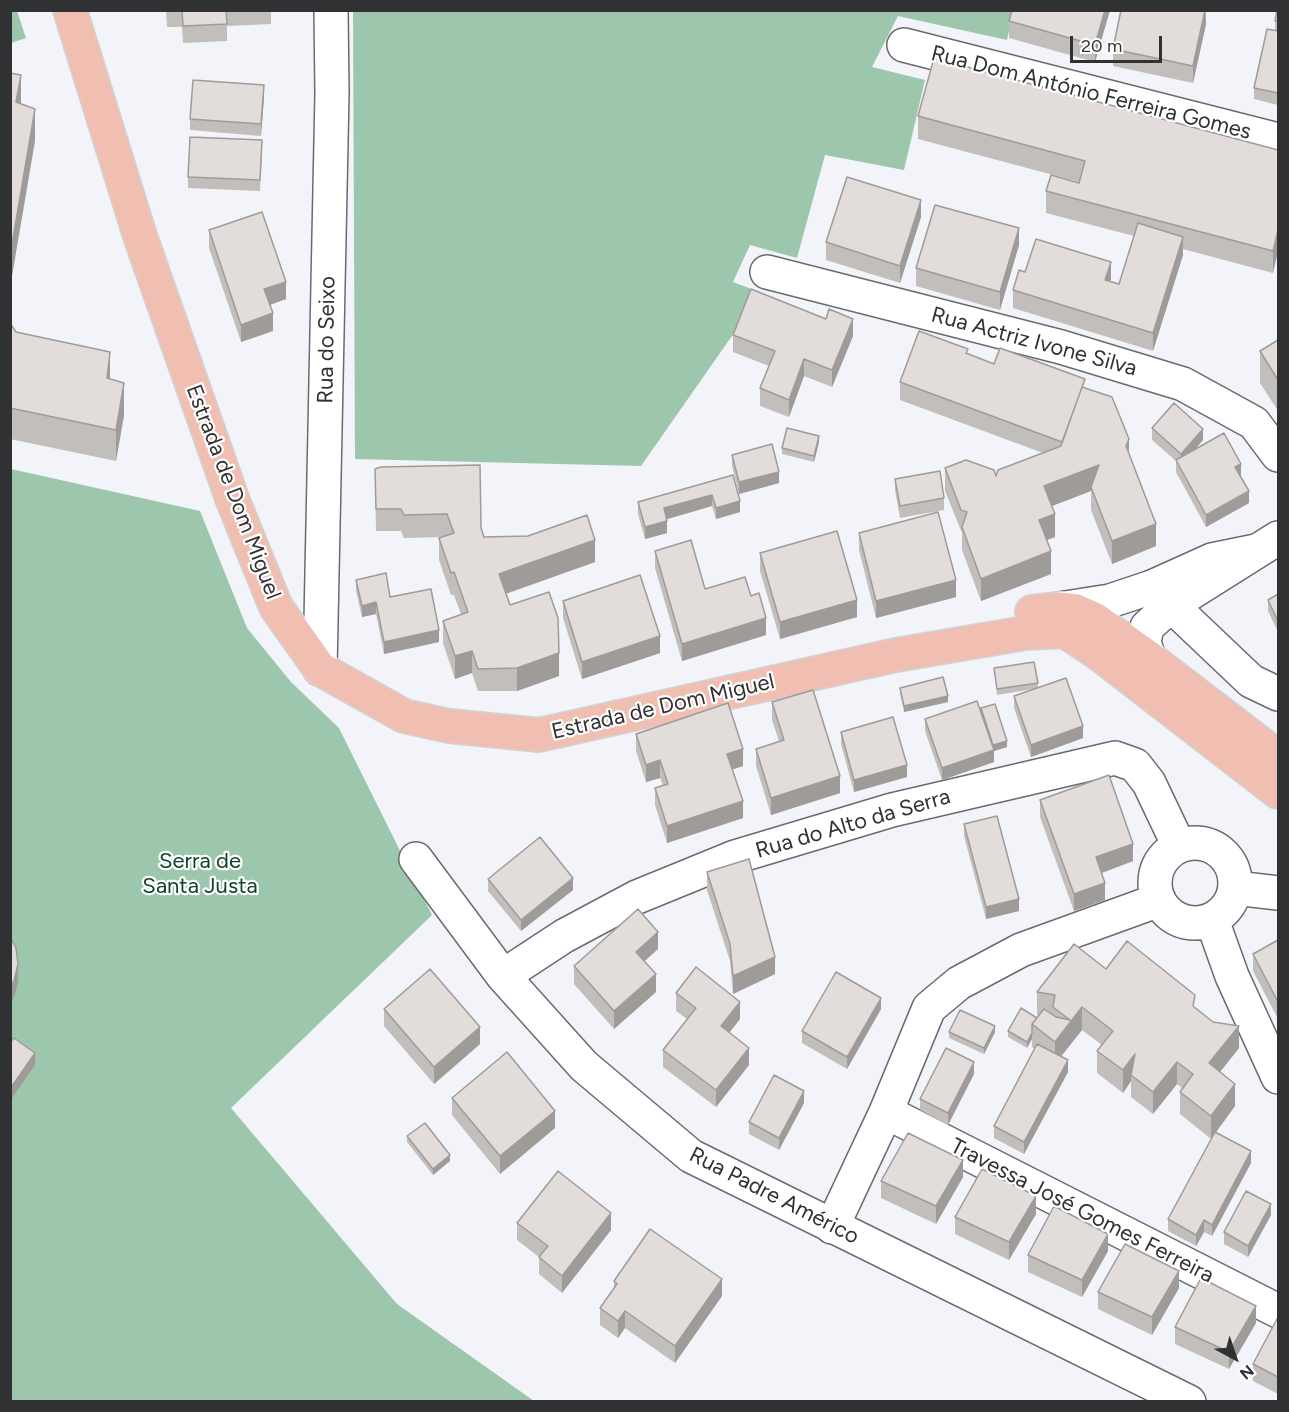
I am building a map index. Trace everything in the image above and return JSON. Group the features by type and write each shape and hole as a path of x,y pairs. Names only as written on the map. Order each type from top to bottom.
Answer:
{"main road":[{"name":"Estrada de Dom Miguel","path":"70,10 140,236 233,501 276,607 320,669 404,716 449,726 539,735 896,655 1025,633 1065,631 1098,653 1278,792"},
{"name":"Estrada de Dom Miguel","path":"896,655 999,616 1059,609 1076,611 1094,619 1149,658 1278,757"}],"street":[{"name":"Rua do Seixo","path":"320,669 332,93 331,10"},
{"name":"Rua Dom António Ferreira Gomes","path":"904,45 1278,140"},
{"name":"Rua Actriz Ivone Silva","path":"767,272 1061,347 1183,384 1254,423 1278,454"},
{"name":"Estrada de Dom Miguel","path":"1059,609 1161,596 1212,560 1267,544"},
{"name":"Estrada de Dom Miguel","path":"1149,658 1144,642 1147,627 1161,596"},
{"path":"1161,596 1251,681 1278,694"},
{"name":"Rua do Alto da Serra","path":"503,976 564,936 637,897 735,857 892,810 1115,758 1135,765 1149,783 1179,846"},
{"path":"1203,843 1215,847 1224,854 1235,876 1235,888 1231,901 1223,912 1212,920 1199,923 1181,920 1166,910 1155,888 1156,875 1160,863 1168,853 1179,846 1203,843"},
{"name":"Rua Padre Américo","path":"416,859 503,976 584,1066 692,1156 1189,1401"},
{"path":"1235,888 1278,893"},
{"path":"832,1227 886,1112 929,1008 959,983 1021,950 1159,900"},
{"path":"1212,920 1232,976 1278,1077"},
{"name":"Travessa José Gomes Ferreira","path":"886,1112 1278,1311"}],"green space":[{"path":"10,11 17,11 26,38 11,43"},
{"path":"353,11 1013,11 1007,40 898,16 872,67 925,80 904,170 825,155 797,258 750,245 733,282 762,293 641,466 355,459"},
{"name":"Serra de Santa Justa","path":"11,469 200,511 247,628 291,682 339,728 432,915 231,1108 397,1304 534,1401 11,1402"}],"building":[{"path":"182,10 226,10 227,24 183,26"},
{"path":"1012,10 1105,10 1095,45 1009,21"},
{"path":"1121,10 1205,10 1193,66 1113,49"},
{"path":"1267,29 1278,31 1278,93 1254,88"},
{"path":"934,58 1278,150 1278,230 1273,251 1046,191 1051,175 1079,183 1085,161 918,116"},
{"path":"10,73 21,75 16,102 35,109 10,256"},
{"path":"193,80 264,85 261,124 190,119"},
{"path":"190,137 262,140 260,180 188,177"},
{"path":"847,177 921,200 900,266 826,242"},
{"path":"935,205 1019,228 1000,292 916,268"},
{"path":"262,212 286,282 264,289 273,313 241,325 209,230"},
{"path":"1138,223 1183,237 1153,333 1013,290 1019,270 1025,272 1036,239 1111,262 1105,280 1119,284"},
{"path":"751,289 826,319 829,309 853,319 832,370 804,359 789,400 760,388 775,351 733,335"},
{"path":"10,323 16,332 110,352 107,378 124,383 116,430 10,408"},
{"path":"919,331 968,349 966,353 994,364 1000,348 1085,379 1062,442 900,382"},
{"path":"1278,340 1278,380 1260,351"},
{"path":"1082,387 1112,397 1129,439 1126,446 1156,524 1112,541 1091,487 1099,465 1044,486 1055,514 1039,520 1051,551 981,579 962,527 967,512 961,510 945,468 966,460 994,470 996,476 998,470 1061,446"},
{"path":"1174,403 1203,429 1181,454 1152,428"},
{"path":"787,428 819,436 814,456 782,448"},
{"path":"1224,433 1241,464 1235,467 1249,491 1206,515 1176,460"},
{"path":"772,444 779,472 739,482 732,455"},
{"path":"480,465 481,528 484,537 528,536 587,515 595,540 499,574 510,605 549,592 558,618 559,653 517,668 478,669 472,651 455,656 443,621 468,612 439,538 454,533 447,514 404,515 401,509 376,509 375,469"},
{"path":"940,471 944,498 900,506 895,479"},
{"path":"733,475 740,501 716,508 712,495 664,508 667,521 645,527 638,502"},
{"path":"938,512 956,580 876,601 859,533"},
{"path":"837,531 857,600 780,622 760,553"},
{"path":"691,540 705,589 745,577 751,596 759,593 766,618 682,644 655,551"},
{"path":"386,573 390,597 431,589 439,630 384,642 376,602 362,606 356,580"},
{"path":"640,575 660,636 582,662 563,601"},
{"path":"1278,594 1278,621 1268,600"},
{"path":"1034,662 1038,683 997,689 994,668"},
{"path":"943,677 948,696 904,706 900,688"},
{"path":"1066,678 1083,726 1031,745 1014,696"},
{"path":"813,690 840,776 771,798 756,749 784,740 772,702"},
{"path":"977,701 994,750 942,768 925,719"},
{"path":"728,703 743,749 727,754 743,801 667,826 655,788 668,784 660,760 646,765 636,734"},
{"path":"995,704 1007,741 993,745 981,708"},
{"path":"893,717 907,765 854,780 841,732"},
{"path":"1109,775 1133,844 1096,857 1105,883 1074,894 1040,800"},
{"path":"997,816 1019,899 986,907 964,824"},
{"path":"540,837 573,878 521,920 488,879"},
{"path":"749,859 775,957 733,976 730,944 707,872"},
{"path":"638,909 658,932 636,952 656,974 614,1011 574,966"},
{"path":"10,937 16,948 18,964 14,981 10,985"},
{"path":"1278,940 1278,1002 1253,954"},
{"path":"1127,941 1195,995 1193,1006 1213,1022 1239,1026 1209,1063 1235,1084 1211,1116 1180,1092 1193,1074 1177,1062 1153,1092 1131,1075 1135,1054 1123,1070 1097,1051 1113,1031 1082,1007 1055,1042 1032,1024 1044,1009 1056,1017 1070,1020 1053,1007 1055,995 1037,992 1074,944 1106,969"},
{"path":"696,967 740,1002 721,1026 749,1048 716,1090 663,1050 696,1008 676,993"},
{"path":"430,969 480,1027 434,1067 384,1009"},
{"path":"836,972 881,998 847,1057 802,1031"},
{"path":"1021,1008 1037,1018 1032,1024 1032,1033 1027,1042 1008,1031"},
{"path":"960,1010 995,1026 984,1048 949,1032"},
{"path":"14,1038 35,1053 10,1089 10,1043"},
{"path":"1037,1044 1068,1060 1024,1142 994,1126"},
{"path":"946,1048 974,1062 948,1113 920,1099"},
{"path":"507,1052 555,1111 500,1156 452,1098"},
{"path":"774,1075 804,1091 779,1138 749,1122"},
{"path":"425,1123 450,1155 433,1169 407,1136"},
{"path":"1215,1132 1251,1151 1212,1225 1204,1220 1196,1235 1168,1219"},
{"path":"908,1133 963,1160 936,1206 881,1181"},
{"path":"982,1169 1036,1196 1009,1242 955,1217"},
{"path":"558,1171 611,1213 562,1276 539,1257 548,1246 517,1223"},
{"path":"1246,1191 1271,1204 1248,1246 1224,1232"},
{"path":"1054,1206 1108,1234 1082,1280 1028,1255"},
{"path":"650,1229 722,1279 675,1346 625,1311 618,1321 600,1308 617,1284 614,1281"},
{"path":"1125,1244 1179,1271 1152,1317 1098,1292"},
{"path":"1201,1278 1256,1306 1229,1352 1175,1327"},
{"path":"1278,1317 1278,1377 1253,1364"}]}
